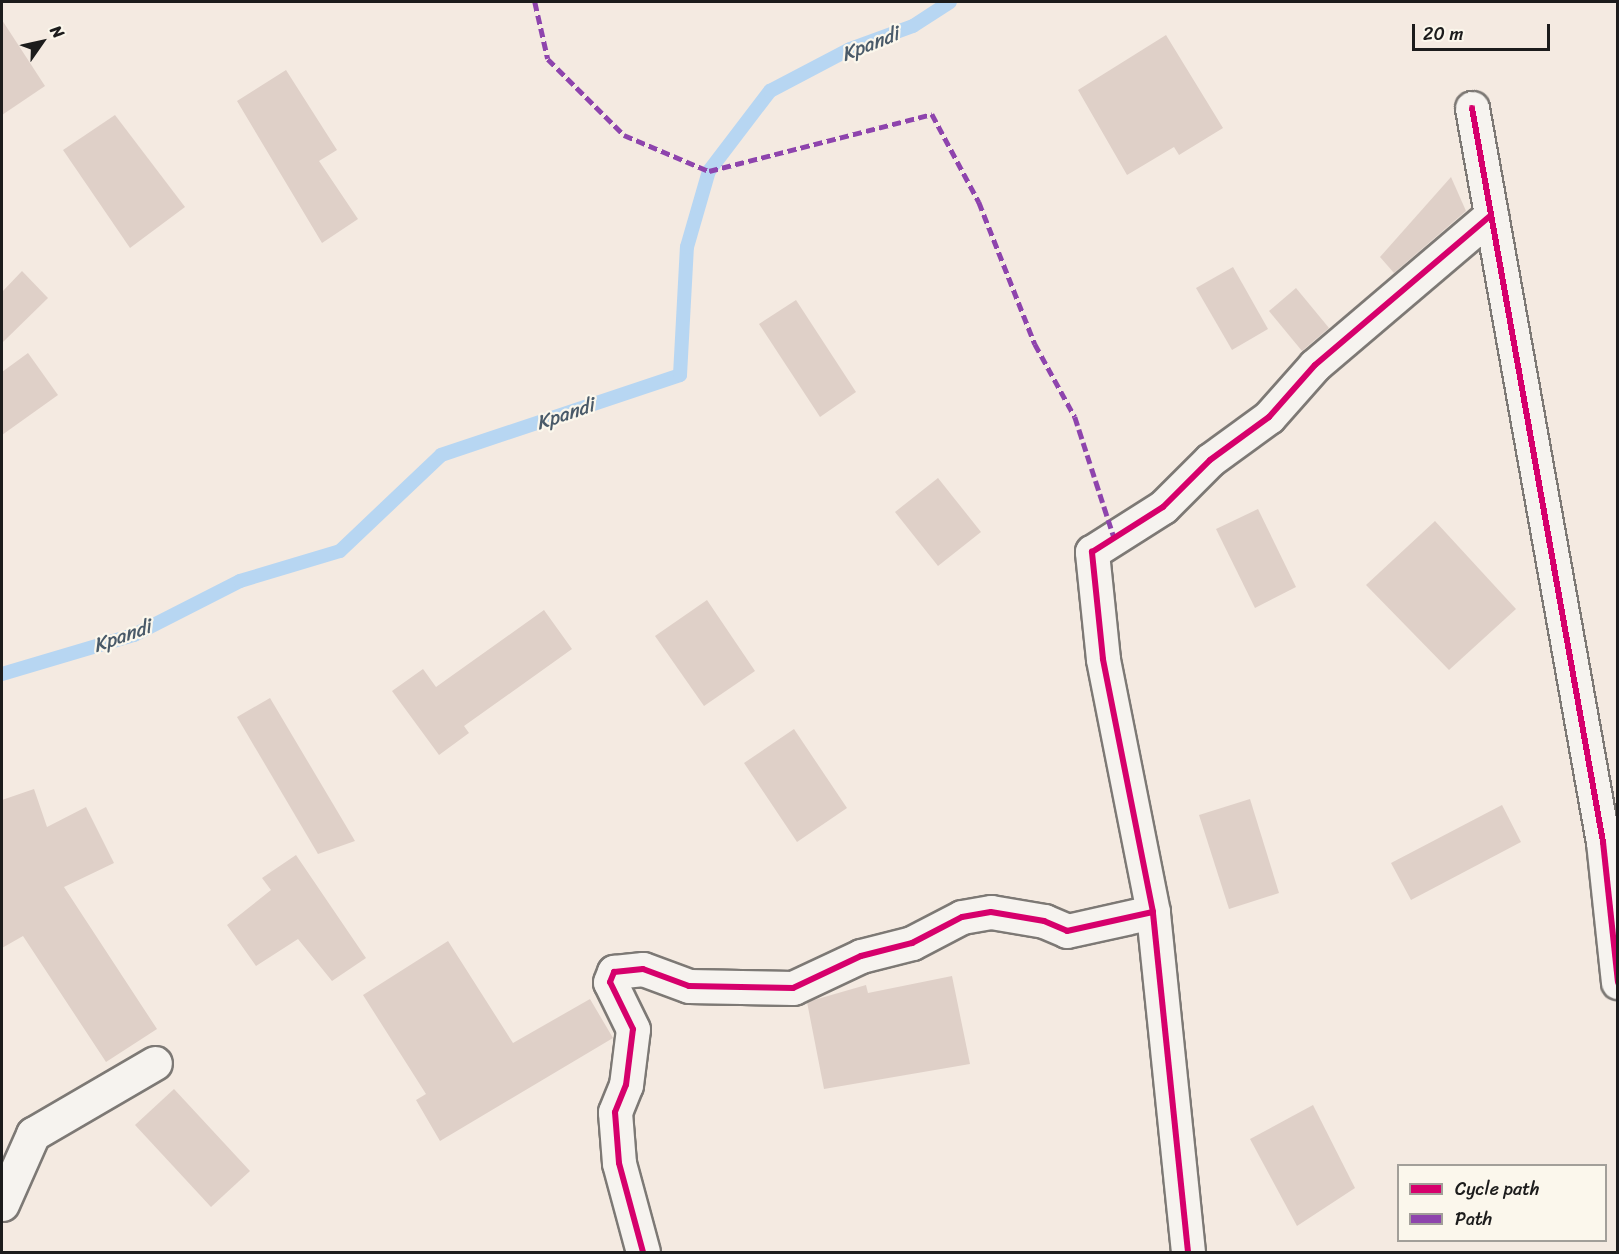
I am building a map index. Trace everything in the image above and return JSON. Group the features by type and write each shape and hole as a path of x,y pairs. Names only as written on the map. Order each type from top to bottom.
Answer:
{"street":[{"path":"1472,108 1603,842 1617,982"},
{"path":"1188,1252 1154,912 1103,659 1092,552 1163,507 1210,460 1269,417 1315,365 1491,215"},
{"path":"643,1252 619,1163 615,1112 626,1085 633,1029 610,982 615,972 643,969 689,986 793,988 861,956 912,943 962,916 991,912 1044,921 1067,931 1154,912"},
{"path":"2,1204 33,1134 155,1062"}],"building":[{"path":"2,20 45,86 2,115"},
{"path":"1166,35 1223,128 1179,155 1174,147 1127,175 1078,90"},
{"path":"286,70 337,150 319,161 358,219 322,243 237,101"},
{"path":"115,115 185,207 130,248 63,150"},
{"path":"1451,177 1466,211 1394,273 1380,257"},
{"path":"1233,267 1268,329 1232,350 1196,288"},
{"path":"22,271 48,298 2,343 2,292"},
{"path":"1296,288 1329,328 1302,351 1269,311"},
{"path":"796,300 856,392 820,417 759,324"},
{"path":"28,353 58,395 2,435 2,372"},
{"path":"938,478 981,532 938,566 895,512"},
{"path":"1258,509 1296,587 1255,608 1216,529"},
{"path":"1435,521 1516,609 1449,670 1366,585"},
{"path":"707,600 755,671 704,706 655,636"},
{"path":"544,610 572,649 464,726 469,733 439,755 392,691 423,669 436,687"},
{"path":"270,698 355,841 318,854 237,717"},
{"path":"794,729 847,808 797,842 744,763"},
{"path":"34,789 47,827 86,807 114,863 64,887 157,1029 106,1062 23,936 2,948 2,800"},
{"path":"1250,799 1279,893 1229,909 1199,815"},
{"path":"1502,805 1521,842 1411,900 1391,863"},
{"path":"296,855 366,958 332,981 298,939 256,966 227,925 271,890 262,878"},
{"path":"448,941 513,1043 590,999 613,1038 440,1141 416,1100 426,1094 363,995"},
{"path":"952,976 970,1064 824,1089 807,1002 866,985 868,993"},
{"path":"174,1089 250,1171 211,1207 135,1125"},
{"path":"1313,1105 1355,1188 1297,1226 1250,1139"}],"waterway":[{"name":"Kpandi","path":"2,674 134,635 240,581 340,551 441,455 680,375 687,247 709,171 770,91 850,49 913,26 950,2"}],"marked path":[{"path":"535,2 548,59 624,135 709,171 932,114 979,202 1035,344 1075,417 1114,537"}],"cycle path":[{"path":"1472,108 1603,842 1618,982"},
{"path":"1188,1252 1153,912 1103,659 1092,552 1163,507 1210,460 1269,417 1315,365 1491,215"},
{"path":"643,1252 619,1163 615,1112 626,1085 633,1029 610,982 614,972 643,969 689,986 793,988 861,956 912,943 962,917 991,912 1044,921 1067,931 1153,912"}]}
